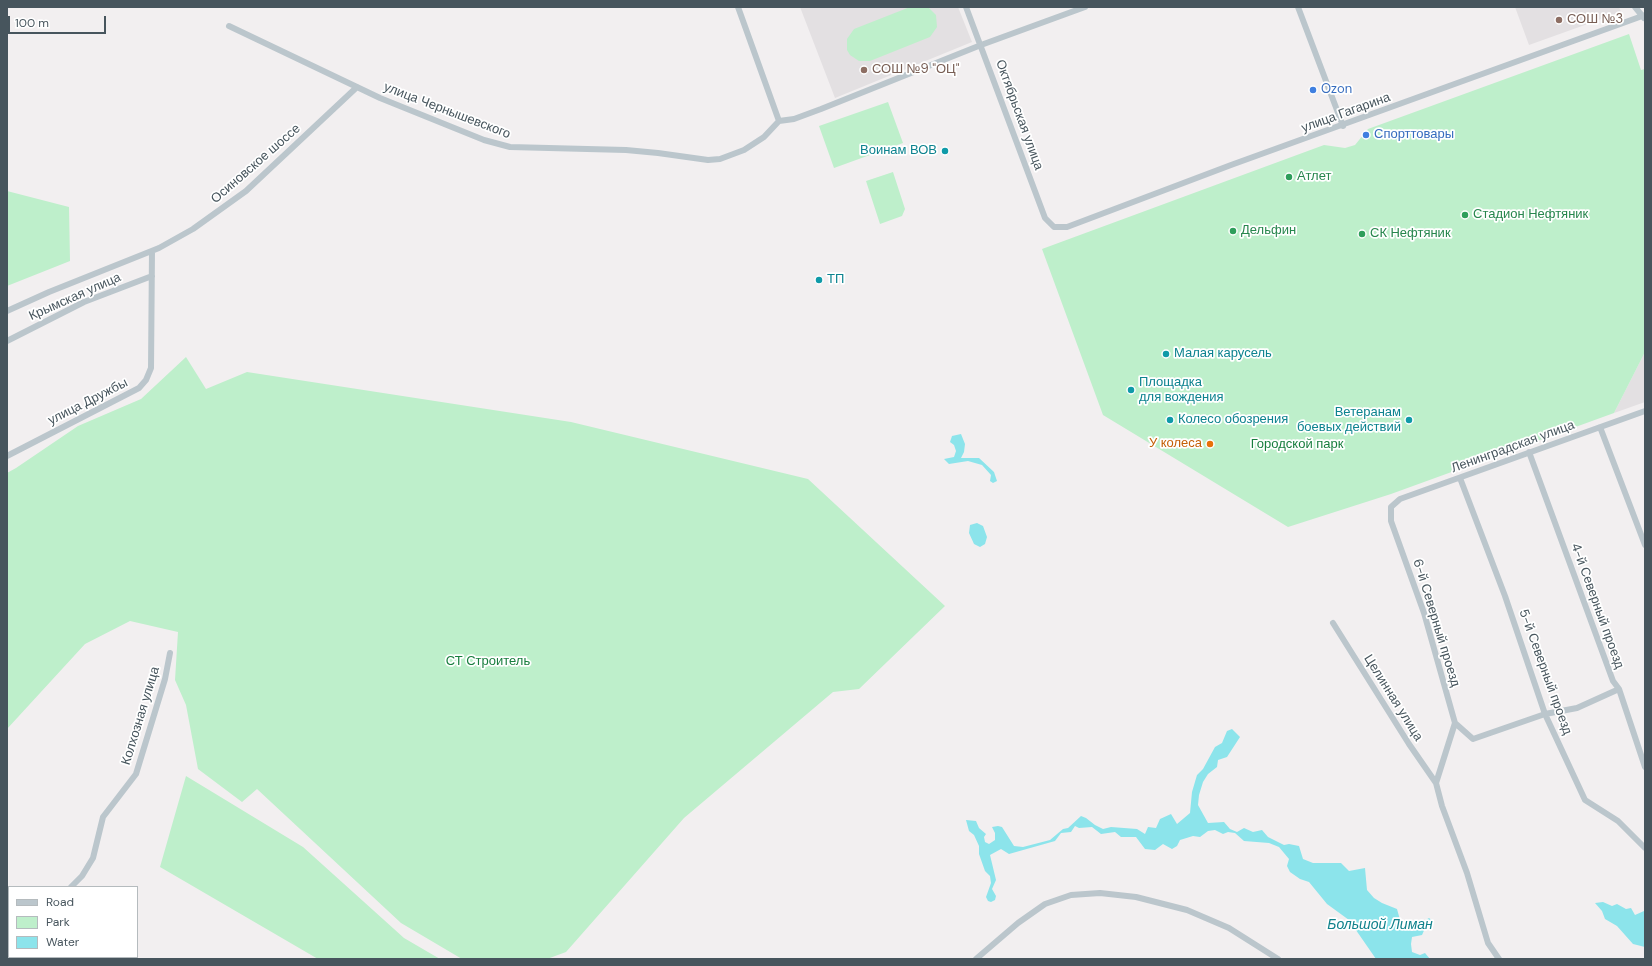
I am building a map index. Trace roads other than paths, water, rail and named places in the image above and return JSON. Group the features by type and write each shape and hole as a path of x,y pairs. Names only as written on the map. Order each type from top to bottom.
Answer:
{"street":[{"path":"738,7 779,121 794,119 821,109 981,45 1084,7"},
{"name":"Октябрьская улица","path":"966,7 1045,218 1054,227"},
{"path":"1298,7 1342,126"},
{"path":"1635,7 1644,17"},
{"name":"улица Гагарина","path":"1054,227 1067,227 1231,166 1644,17"},
{"name":"улица Чернышевского","path":"229,26 357,87 496,144 522,148 658,152 694,159 714,160 744,150 764,137 779,121"},
{"name":"Осиновское шоссе","path":"7,311 49,292 152,250 194,229 246,190 357,87"},
{"name":"улица Дружбы","path":"7,456 139,388 146,380 151,368 152,250"},
{"name":"Крымская улица","path":"7,340 84,302 152,276"},
{"name":"Ленинградская улица","path":"1391,507 1400,499 1645,410"},
{"path":"1600,427 1645,546"},
{"name":"4-й Северный проезд","path":"1529,452 1613,681 1619,689 1645,767"},
{"name":"5-й Северный проезд","path":"1460,478 1505,596 1546,714 1585,800 1618,821 1645,848"},
{"name":"6-й Северный проезд","path":"1391,507 1391,521 1424,613 1455,723"},
{"name":"Целинная улица","path":"1333,623 1409,744 1436,783 1442,806 1467,873 1488,943 1499,959"},
{"name":"Колхозная улица","path":"72,886 82,876 93,858 103,817 136,774 165,679 170,653"},
{"path":"1436,783 1455,723 1473,739 1546,714 1577,708 1619,689"},
{"path":"976,959 1018,923 1045,904 1070,895 1100,893 1148,899 1187,910 1229,928 1278,959"}],"water":[{"path":"961,434 965,444 964,452 961,458 979,458 994,472 997,481 993,483 990,481 991,475 982,465 968,461 949,464 944,459 954,457 956,451 954,445 950,442 952,436"},
{"path":"977,523 983,526 987,537 985,544 980,547 974,544 969,533 970,525"},
{"name":"Большой Лиман","path":"1232,729 1240,737 1227,757 1218,760 1217,767 1208,774 1203,782 1199,795 1198,805 1208,823 1224,822 1230,829 1237,832 1244,828 1253,832 1262,830 1268,837 1284,845 1289,844 1299,846 1303,859 1313,863 1341,863 1349,871 1365,868 1367,890 1374,898 1397,909 1402,927 1412,931 1420,928 1424,921 1429,918 1433,921 1427,924 1422,935 1412,937 1411,944 1412,952 1420,955 1425,953 1430,959 1376,959 1349,920 1327,904 1309,882 1300,879 1290,872 1287,866 1289,859 1279,847 1269,843 1244,841 1235,833 1228,832 1223,834 1215,830 1208,831 1200,837 1193,836 1180,840 1177,846 1172,849 1163,844 1155,850 1145,849 1136,837 1121,837 1115,832 1101,834 1092,827 1079,828 1075,826 1071,832 1061,833 1055,841 1009,854 1001,849 990,855 996,880 992,889 996,896 995,900 991,902 988,901 986,897 991,883 990,876 985,871 979,854 979,846 974,835 969,831 966,820 976,821 979,828 986,834 984,837 985,842 989,844 995,840 995,833 992,827 998,826 1002,827 1014,846 1023,847 1050,840 1063,829 1068,828 1081,816 1103,829 1111,827 1137,829 1145,834 1148,827 1156,828 1160,819 1171,814 1177,824 1190,813 1192,792 1197,775 1203,769 1215,747 1222,743 1227,731"},
{"path":"1603,902 1612,906 1617,904 1626,909 1631,908 1635,915 1644,911 1645,947 1633,944 1617,926 1605,919 1602,911 1595,903"}],"place":[{"name":"СОШ №3","path":"1559,20"},
{"name":"СОШ №9 \"ОЦ\"","path":"864,70"},
{"name":"Ozon","path":"1313,90"},
{"name":"Спорттовары","path":"1366,135"},
{"name":"Воинам ВОВ","path":"945,151"},
{"name":"Атлет","path":"1289,177"},
{"name":"Стадион Нефтяник","path":"1465,215"},
{"name":"Дельфин","path":"1233,231"},
{"name":"СК Нефтяник","path":"1362,234"},
{"name":"ТП","path":"819,280"},
{"name":"Малая карусель","path":"1166,354"},
{"name":"Площадка для вождения","path":"1131,390"},
{"name":"Колесо обозрения","path":"1170,420"},
{"name":"Ветеранам боевых действий","path":"1409,420"},
{"name":"У колеса","path":"1210,444"}],"park label":[{"name":"Городской парк","path":"1297,445"},
{"name":"СТ Строитель","path":"488,662"}]}
